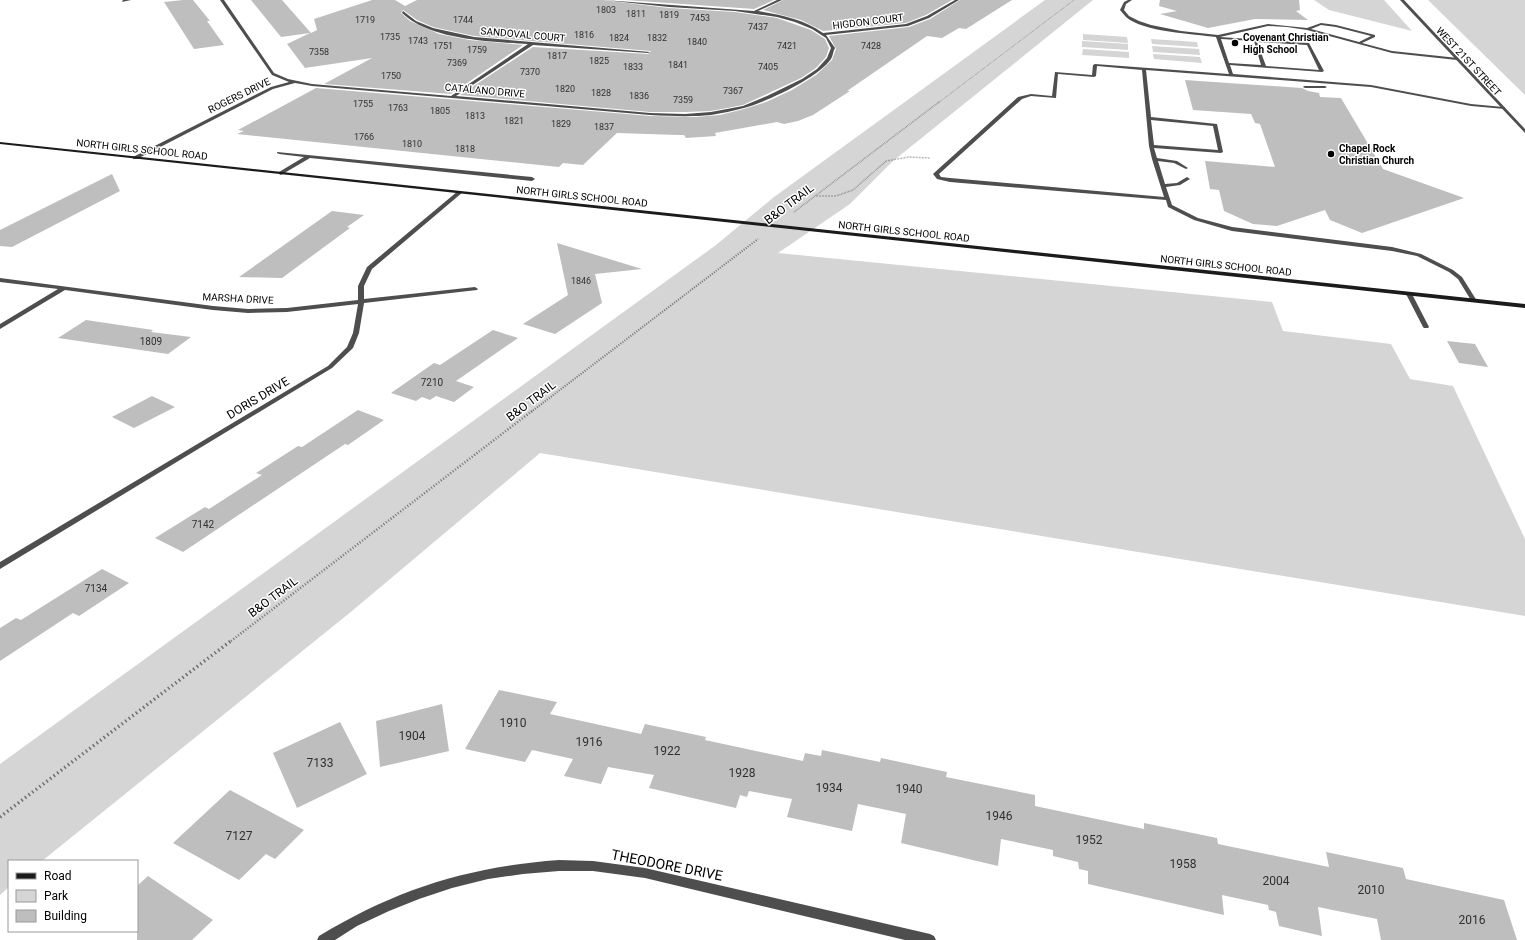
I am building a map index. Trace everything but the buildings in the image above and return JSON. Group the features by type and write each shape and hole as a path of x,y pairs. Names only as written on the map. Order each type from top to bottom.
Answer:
{"main road":[{"name":"NORTH GIRLS SCHOOL ROAD","path":"0,143 1525,306"}],"street":[{"path":"123,1 129,0"},
{"name":"ROGERS DRIVE","path":"222,0 273,74 294,82"},
{"path":"606,0 754,12 793,20 823,34"},
{"path":"754,12 780,0"},
{"name":"HIGDON COURT","path":"823,34 907,25 928,17 957,0"},
{"path":"1130,0 1125,3 1122,10 1124,15 1130,20 1154,27 1218,36 1308,44 1322,71 1227,64"},
{"name":"WEST 21ST STREET","path":"1402,0 1525,132"},
{"name":"SANDOVAL COURT","path":"403,12 414,21 443,32 485,39 648,52"},
{"path":"1307,29 1321,24 1336,26 1374,36 1359,42"},
{"path":"1218,36 1268,25 1307,29 1392,52 1457,59"},
{"name":"CATALANO DRIVE","path":"294,82 452,97 675,115 715,112 742,107 789,88 818,70 830,58 833,44 823,34"},
{"path":"1218,36 1231,75"},
{"path":"1255,40 1264,67"},
{"path":"452,97 533,43"},
{"path":"1168,200 950,180 939,178 936,174 1020,98 1032,95 1054,97 1056,73 1094,76 1095,65 1371,86 1471,106 1502,108"},
{"path":"1144,69 1151,146 1154,159 1170,206 1178,212 1196,219 1232,229 1392,249 1419,255 1451,271 1460,278 1474,301"},
{"path":"1262,78 1279,84"},
{"name":"ROGERS DRIVE","path":"135,158 272,88 294,82"},
{"path":"1306,87 1322,87 1331,83"},
{"path":"1149,118 1215,125 1221,152 1151,146"},
{"name":"NORTH GIRLS SCHOOL ROAD","path":"279,153 532,179"},
{"path":"281,173 309,156"},
{"path":"1154,159 1175,162 1186,168"},
{"path":"1163,186 1178,184 1187,179"},
{"name":"DORIS DRIVE","path":"0,566 330,367 350,348 356,334 361,302 361,286 369,268 460,192"},
{"name":"MARSHA DRIVE","path":"0,280 213,308 248,311 287,310 475,289"},
{"path":"0,327 66,288"},
{"path":"1409,294 1426,327"},
{"name":"THEODORE DRIVE","path":"323,940 338,930 375,911 405,898 472,877 526,868 566,865 623,869 651,874 930,940"}],"path":[{"name":"B&O TRAIL","path":"0,817 1074,0"},
{"path":"815,196 836,196 853,190 886,160 909,157 936,159"}],"green space":[{"path":"1045,0 1093,0 893,161 850,204 778,253 1272,302 1283,331 1391,344 1410,379 1453,386 1525,539 1525,616 540,453 352,611 43,860 8,860 8,888 0,895 0,764 716,245 774,197"},
{"path":"1314,0 1384,0 1412,31 1329,10"},
{"path":"1428,0 1525,0 1525,95"},
{"path":"1083,34 1127,37 1128,43 1083,40"},
{"path":"1151,39 1197,42 1198,47 1152,44"},
{"path":"1082,41 1128,44 1128,50 1082,47"},
{"path":"1152,46 1199,49 1200,55 1153,52"},
{"path":"1083,49 1129,52 1129,58 1082,55"},
{"path":"1153,54 1200,57 1202,63 1154,59"}],"place":[{"name":"Covenant Christian High School","path":"1235,43"},
{"name":"Chapel Rock Christian Church","path":"1331,154"}]}
